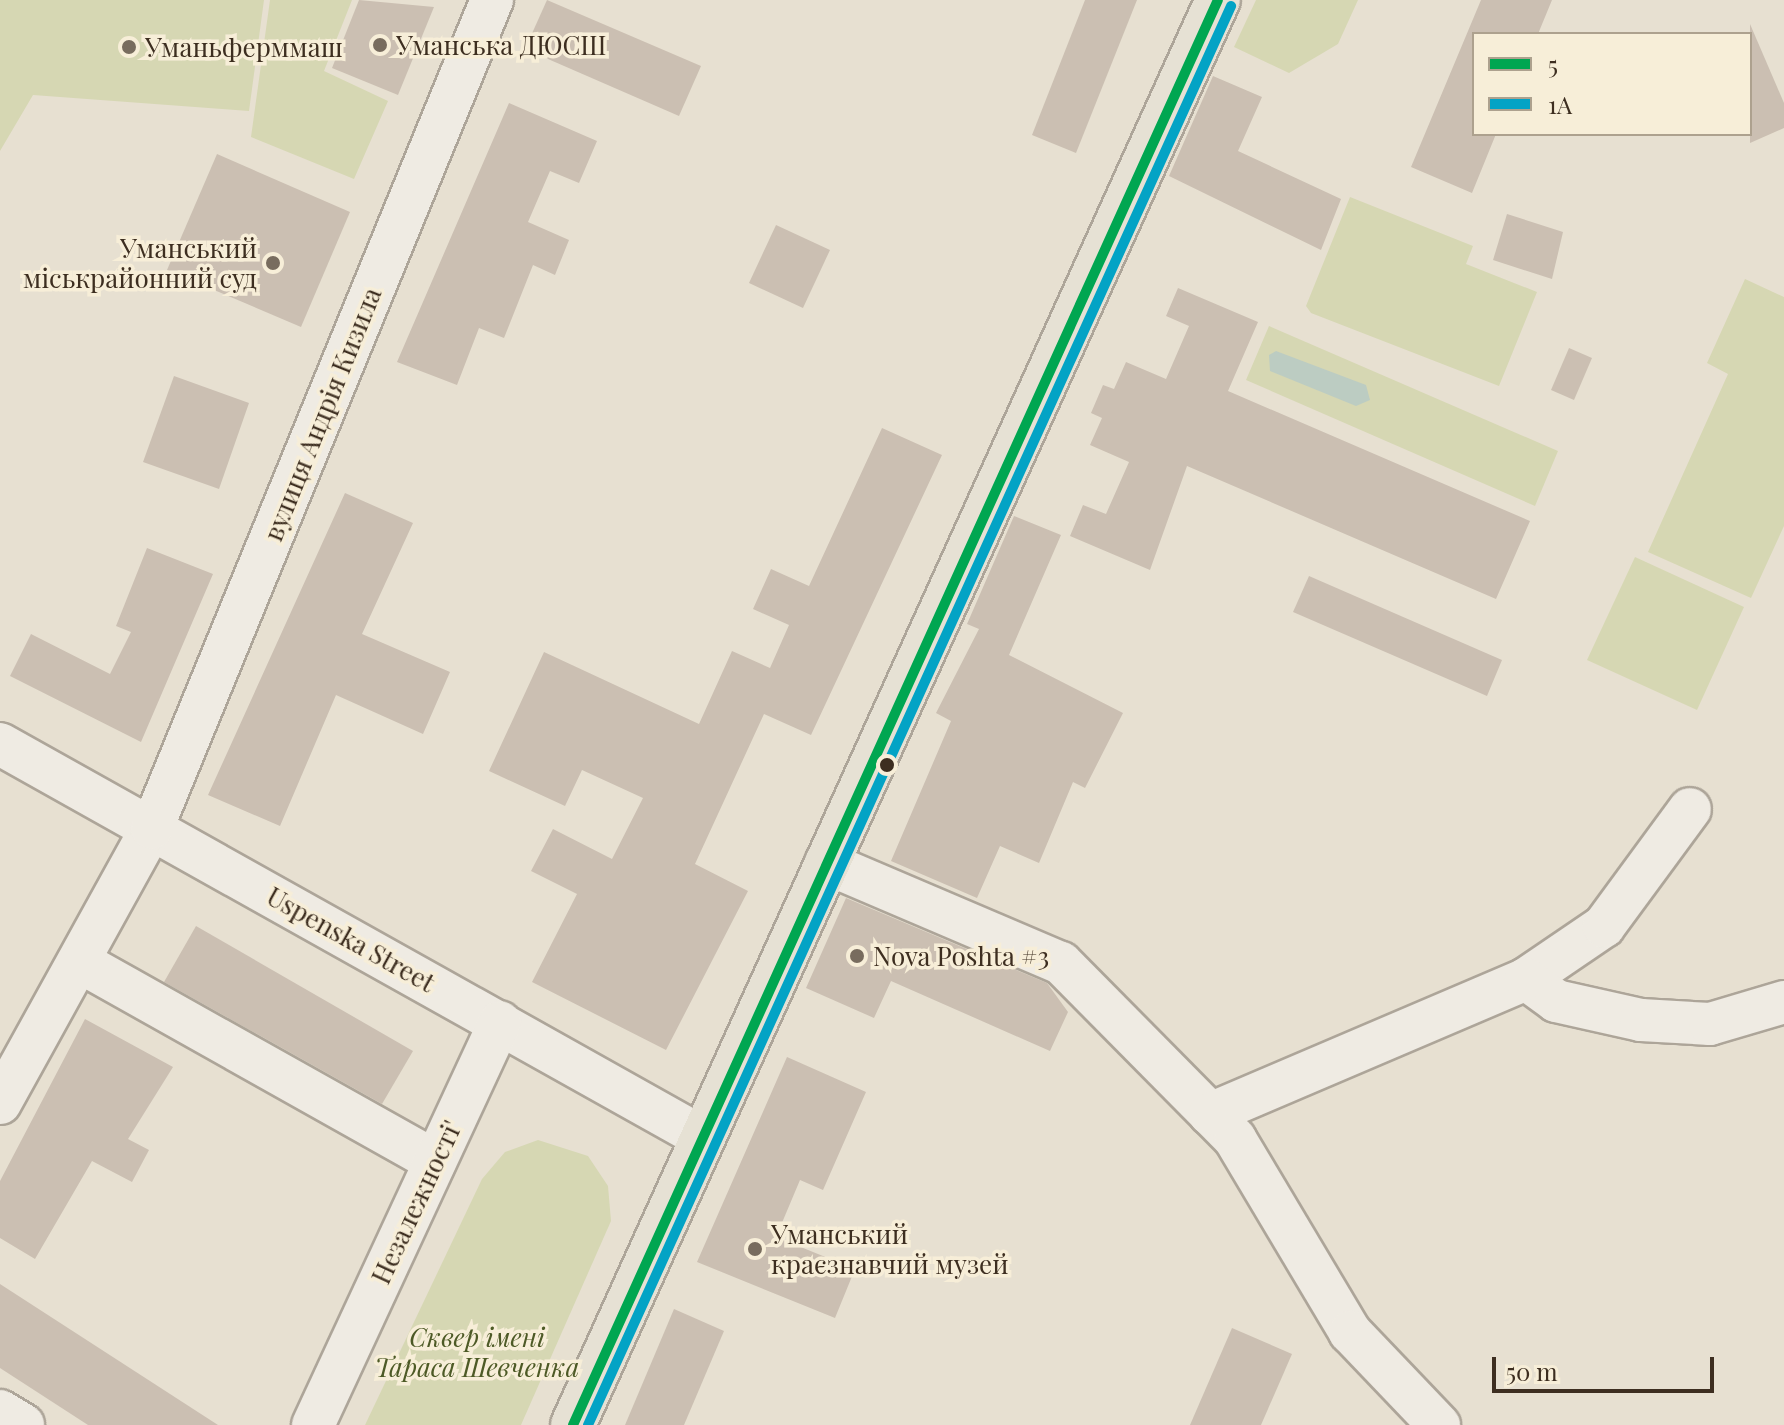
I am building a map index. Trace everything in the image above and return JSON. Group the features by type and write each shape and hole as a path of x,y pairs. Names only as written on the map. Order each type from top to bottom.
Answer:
{"main road":[{"path":"573,1425 1218,0"}],"street":[{"name":"вулиця Андрія Кизила","path":"0,1103 14,1047 80,962 152,828 492,0"},
{"name":"Uspenska Street","path":"0,744 702,1137"},
{"path":"1210,1114 1526,979 1604,926 1690,809"},
{"path":"826,863 1061,963 1235,1139 1350,1332 1439,1425"},
{"path":"80,962 435,1161"},
{"path":"1526,979 1556,1001 1641,1020 1710,1024 1784,1002"},
{"name":"Незалежності'","path":"313,1425 500,1022"},
{"path":"0,1411 23,1425"}],"green space":[{"name":"Уманьферммаш","path":"0,0 264,0 249,111 33,95 0,151"},
{"path":"270,0 352,0 324,71 388,101 354,179 251,137"},
{"path":"1256,0 1358,0 1338,44 1289,73 1234,47"},
{"path":"1350,197 1473,246 1466,264 1537,292 1499,386 1311,313 1306,306"},
{"path":"1745,279 1784,297 1784,526 1751,598 1648,552 1728,374 1707,363"},
{"path":"1269,326 1558,451 1535,506 1246,380"},
{"path":"1635,557 1744,607 1697,710 1587,660"},
{"name":"Сквер імені Тараса Шевченка","path":"538,1140 588,1156 608,1186 611,1221 521,1425 365,1425 482,1179 505,1152"}],"shaded area":[{"path":"1276,351 1366,385 1370,400 1356,406 1270,371 1269,355"}],"building":[{"path":"359,0 434,7 398,95 332,68"},
{"path":"547,0 701,66 679,116 525,49"},
{"path":"1085,0 1137,0 1076,153 1032,135"},
{"path":"1481,0 1552,0 1539,32 1472,32 1472,136 1495,136 1472,193 1411,167"},
{"path":"1750,24 1784,103 1784,128 1750,143 1752,32"},
{"path":"1213,76 1262,97 1238,151 1341,199 1321,250 1169,176"},
{"path":"509,103 597,141 579,183 550,171 528,222 569,240 555,275 533,265 504,338 479,328 457,385 397,362"},
{"path":"217,154 350,212 301,327 167,270"},
{"path":"1507,214 1563,232 1552,279 1493,260"},
{"path":"776,225 830,250 803,308 749,283"},
{"path":"1178,288 1258,322 1228,391 1530,521 1496,599 1187,466 1150,570 1070,536 1083,505 1106,514 1129,462 1090,445 1102,418 1091,413 1103,385 1114,389 1126,362 1166,379 1189,326 1166,316"},
{"path":"1569,348 1592,358 1574,400 1551,390"},
{"path":"174,376 249,403 219,489 143,462"},
{"path":"882,428 942,455 811,735 764,714 695,864 748,891 666,1050 532,982 577,894 531,871 553,829 612,859 643,798 582,770 565,806 489,771 544,652 699,724 732,651 770,668 789,625 753,609 771,569 809,586"},
{"path":"345,493 413,523 362,634 450,672 423,734 336,695 280,826 208,795"},
{"path":"1014,516 1061,535 1009,655 1123,713 1085,788 1073,782 1039,863 1000,846 977,898 891,861 951,721 936,713 979,629 967,624"},
{"path":"147,548 213,574 141,742 10,676 31,634 110,674 131,632 116,626"},
{"path":"1309,576 1502,660 1487,696 1293,612"},
{"path":"846,898 1047,983 1068,1012 1050,1051 891,981 874,1018 806,988"},
{"path":"196,926 413,1051 382,1104 164,982"},
{"path":"85,1019 173,1067 128,1139 149,1150 132,1182 92,1161 35,1259 0,1238 0,1181"},
{"path":"787,1057 866,1092 823,1190 800,1180 776,1237 855,1269 835,1318 697,1262"},
{"path":"0,1284 218,1425 88,1425 0,1368"},
{"path":"674,1309 724,1331 684,1425 625,1425"},
{"path":"1232,1328 1292,1354 1261,1425 1190,1425"}],"transit line":[{"name":"5","path":"573,1425 1218,0"},
{"name":"1А","path":"588,1425 1231,6"}],"place":[{"name":"Уманська ДЮСШ","path":"380,45"},
{"name":"Уманьферммаш","path":"129,47"},
{"name":"Уманський міськрайонний суд","path":"273,263"},
{"name":"Nova Poshta #3","path":"857,956"},
{"name":"Уманський краєзнавчий музей","path":"755,1249"}]}
